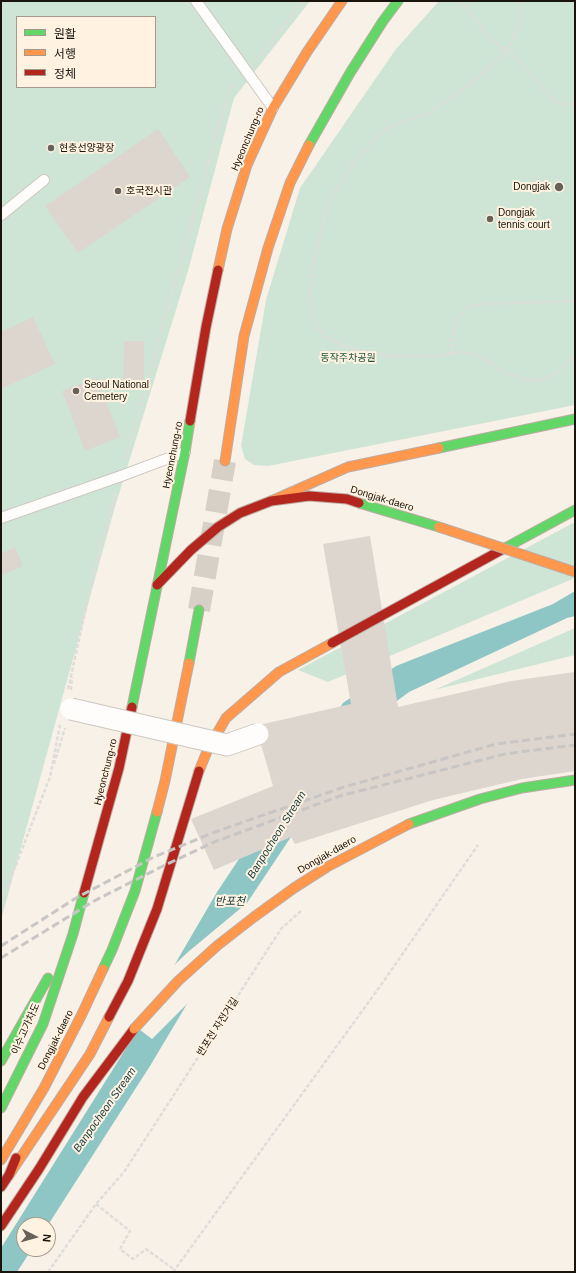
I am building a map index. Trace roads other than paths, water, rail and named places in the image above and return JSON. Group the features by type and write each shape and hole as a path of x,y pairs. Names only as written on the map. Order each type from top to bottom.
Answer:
{"main road":[{"name":"Hyeonchung-ro","path":"73,934 119,768 185,452 206,327 226,229 247,165 274,108 307,52 342,1"},
{"path":"225,461 244,336 268,248 290,183 317,129 350,72 383,21 398,1"},
{"path":"271,501 348,467 575,419"},
{"name":"Dongjak-daero","path":"157,585 191,550 218,527 240,513 271,501 309,496 347,499 439,527 575,572"},
{"path":"1,1187 90,1054 128,981 157,909 198,774 208,749 226,718 279,672 575,510"},
{"name":"Dongjak-daero","path":"44,1088 82,1014 112,950 135,891 165,781 199,610"},
{"name":"Dongjak-daero","path":"1,1226 39,1169 83,1097 116,1050 178,981 218,945 294,888 327,867 368,844 409,824 480,799 522,788 575,780"},
{"path":"1,1061 73,934"},
{"name":"이수고가차도","path":"1,1108 43,1024 73,934"},
{"path":"9,1176 44,1088"},
{"path":"1,1160 44,1088"}],"street":[{"path":"66,708 227,745 258,734"}],"lane":[{"path":"196,1 274,108"},
{"path":"1,215 44,180"},
{"path":"1,518 185,452"}],"water":[{"name":"반포천","path":"575,591 575,616 567,618 409,692 366,724 249,900 150,1066 53,1217 20,1217 125,1050 217,892 343,703 396,666 553,604"},
{"name":"반포천","path":"16,1224 16,1257 27,1257 17,1272 1,1272 1,1248"}],"tunnel":[{"path":"199,610 225,461"}],"railway":[{"path":"1,946 76,898 154,857 215,832 344,787 496,744 575,734"},
{"path":"1,958 94,901 214,842 340,796 505,754 575,745"}],"place":[{"name":"현충선양광장","path":"51,148"},
{"name":"Dongjak","path":"559,187"},
{"name":"호국전시관","path":"118,191"},
{"name":"Dongjak tennis court","path":"490,219"},
{"name":"Seoul National Cemetery","path":"76,391"}],"park label":[{"name":"동작주차공원","path":"348,358"}],"water label":[{"name":"Banpocheon Stream","path":"277,835"},
{"name":"Banpocheon Stream","path":"105,1110"}]}
